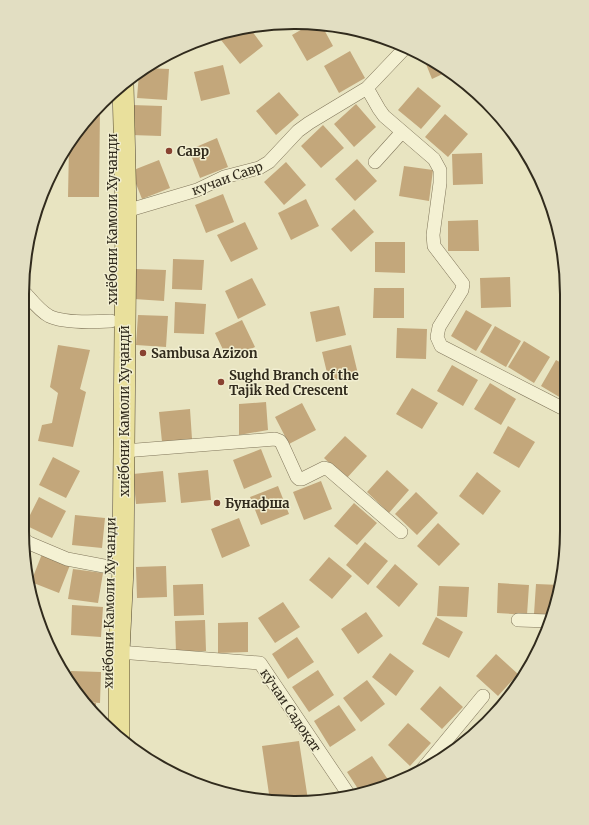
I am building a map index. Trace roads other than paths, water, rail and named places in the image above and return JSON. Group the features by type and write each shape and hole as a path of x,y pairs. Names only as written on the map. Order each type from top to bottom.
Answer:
{"main road":[{"name":"хиёбони Камоли Хуҷандӣ","path":"119,730 119,652 123,569 126,211 123,92"},
{"name":"хиёбони Камоли Хучанди","path":"108,719 107,652 113,450 111,321 114,215 111,103"}],"street":[{"name":"кучаи Савр","path":"126,211 197,190 224,177 259,168 269,162 298,131 367,88 402,52"},
{"path":"367,88 384,116 434,159 440,170 440,183 433,235 434,246 463,284 462,290 439,328 437,337 441,346 560,407"},
{"path":"375,162 402,132"},
{"path":"29,297 40,310 48,316 57,319 92,322 111,321"},
{"path":"124,451 275,439 280,441 282,444 299,479 302,479 324,468 328,468 401,532"},
{"path":"30,543 67,559 109,567"},
{"path":"518,620 544,621"},
{"name":"кӯчаи Садоқат","path":"119,652 260,663 345,791"},
{"path":"433,756 483,696"}],"place":[{"name":"Савр","path":"169,151"},
{"name":"Sambusa Azizon","path":"143,353"},
{"name":"Sughd Branch of the Tajik Red Crescent","path":"221,382"},
{"name":"Бунафша","path":"217,503"}]}
